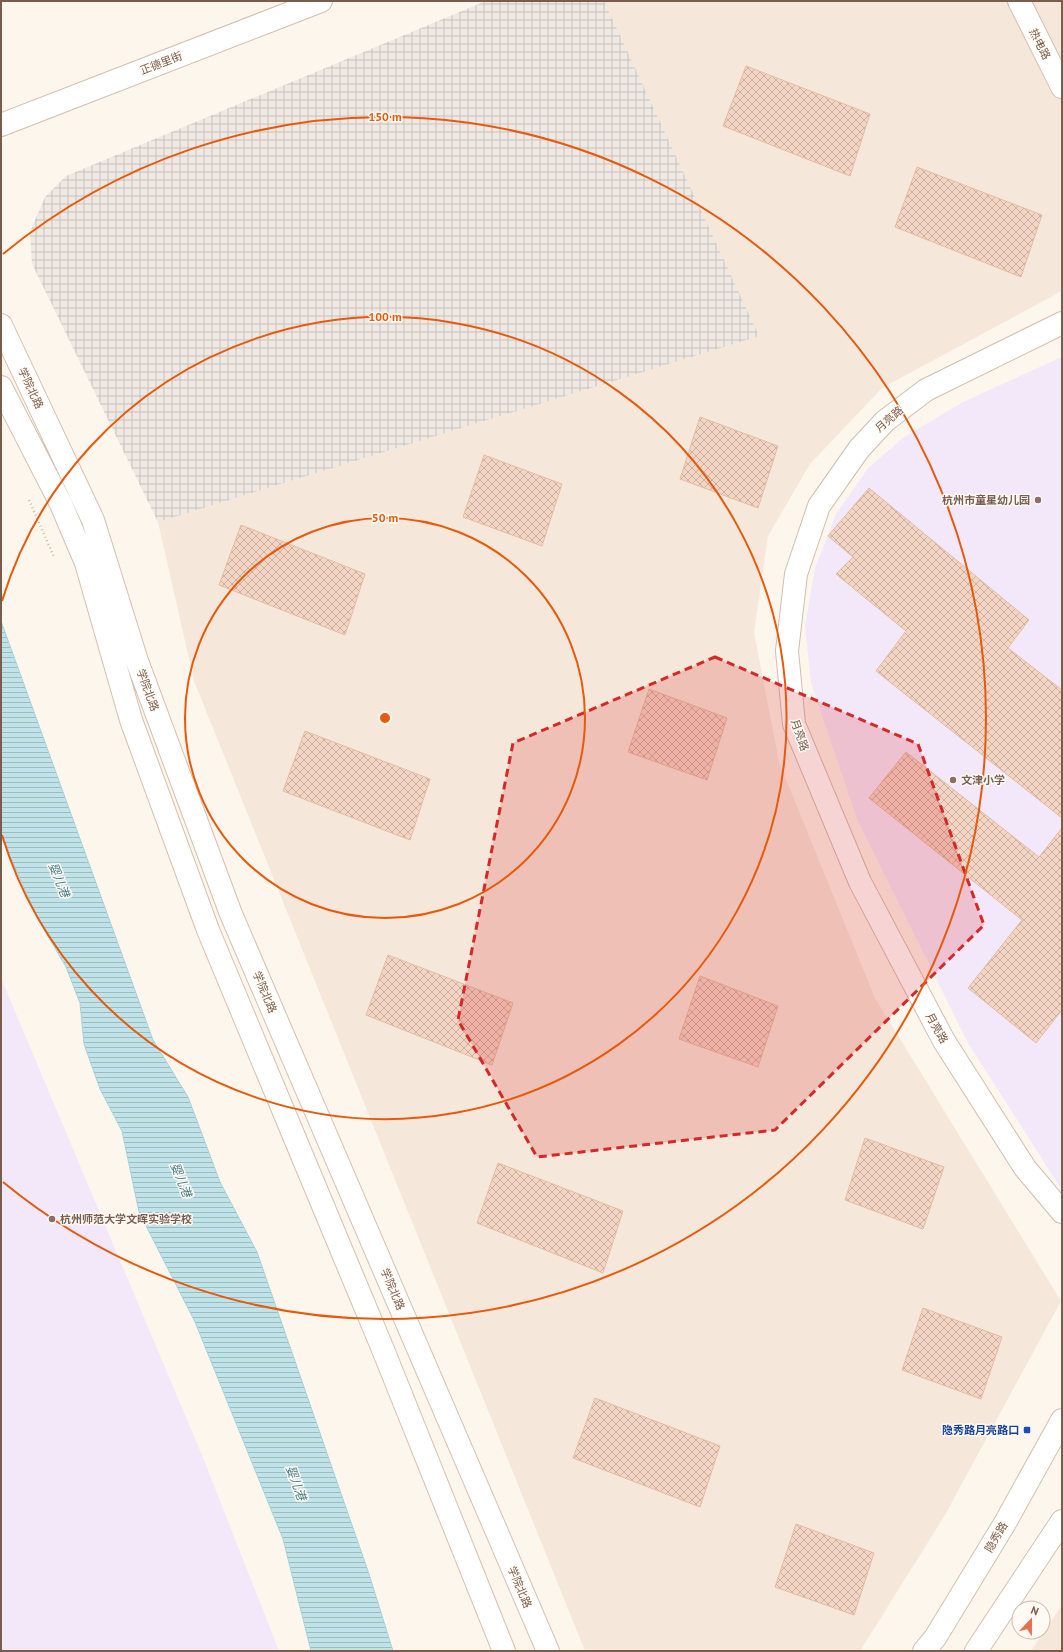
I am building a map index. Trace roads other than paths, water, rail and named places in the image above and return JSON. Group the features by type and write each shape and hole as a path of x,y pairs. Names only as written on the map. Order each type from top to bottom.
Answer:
{"main road":[{"name":"正德里街","path":"1,125 321,1"},
{"name":"热电路","path":"1018,1 1062,87"},
{"name":"月亮路","path":"1062,323 926,390 885,421 859,449 819,506 796,574 786,651 794,724 860,882 944,1041 1025,1168 1062,1212"},
{"name":"学院北路","path":"1,326 93,520 137,661 231,914 548,1651"},
{"path":"1,387 61,504 86,563 131,720 208,930 384,1352 504,1651"},
{"name":"隐秀路","path":"924,1651 935,1638 1005,1523 1062,1420"},
{"path":"976,1651 1062,1521"}],"water":[{"name":"婴儿港","path":"1,621 153,1040 188,1097 220,1182 257,1252 369,1574 393,1651 311,1651 283,1539 195,1322 139,1212 122,1131 100,1089 84,1044 80,1003 66,967 39,921 1,836"}],"place":[{"name":"杭州市童星幼儿园","path":"1038,500"},
{"name":"文津小学","path":"953,780"},
{"name":"杭州师范大学文晖实验学校","path":"52,1219"},
{"name":"隐秀路月亮路口","path":"1027,1430"}]}
